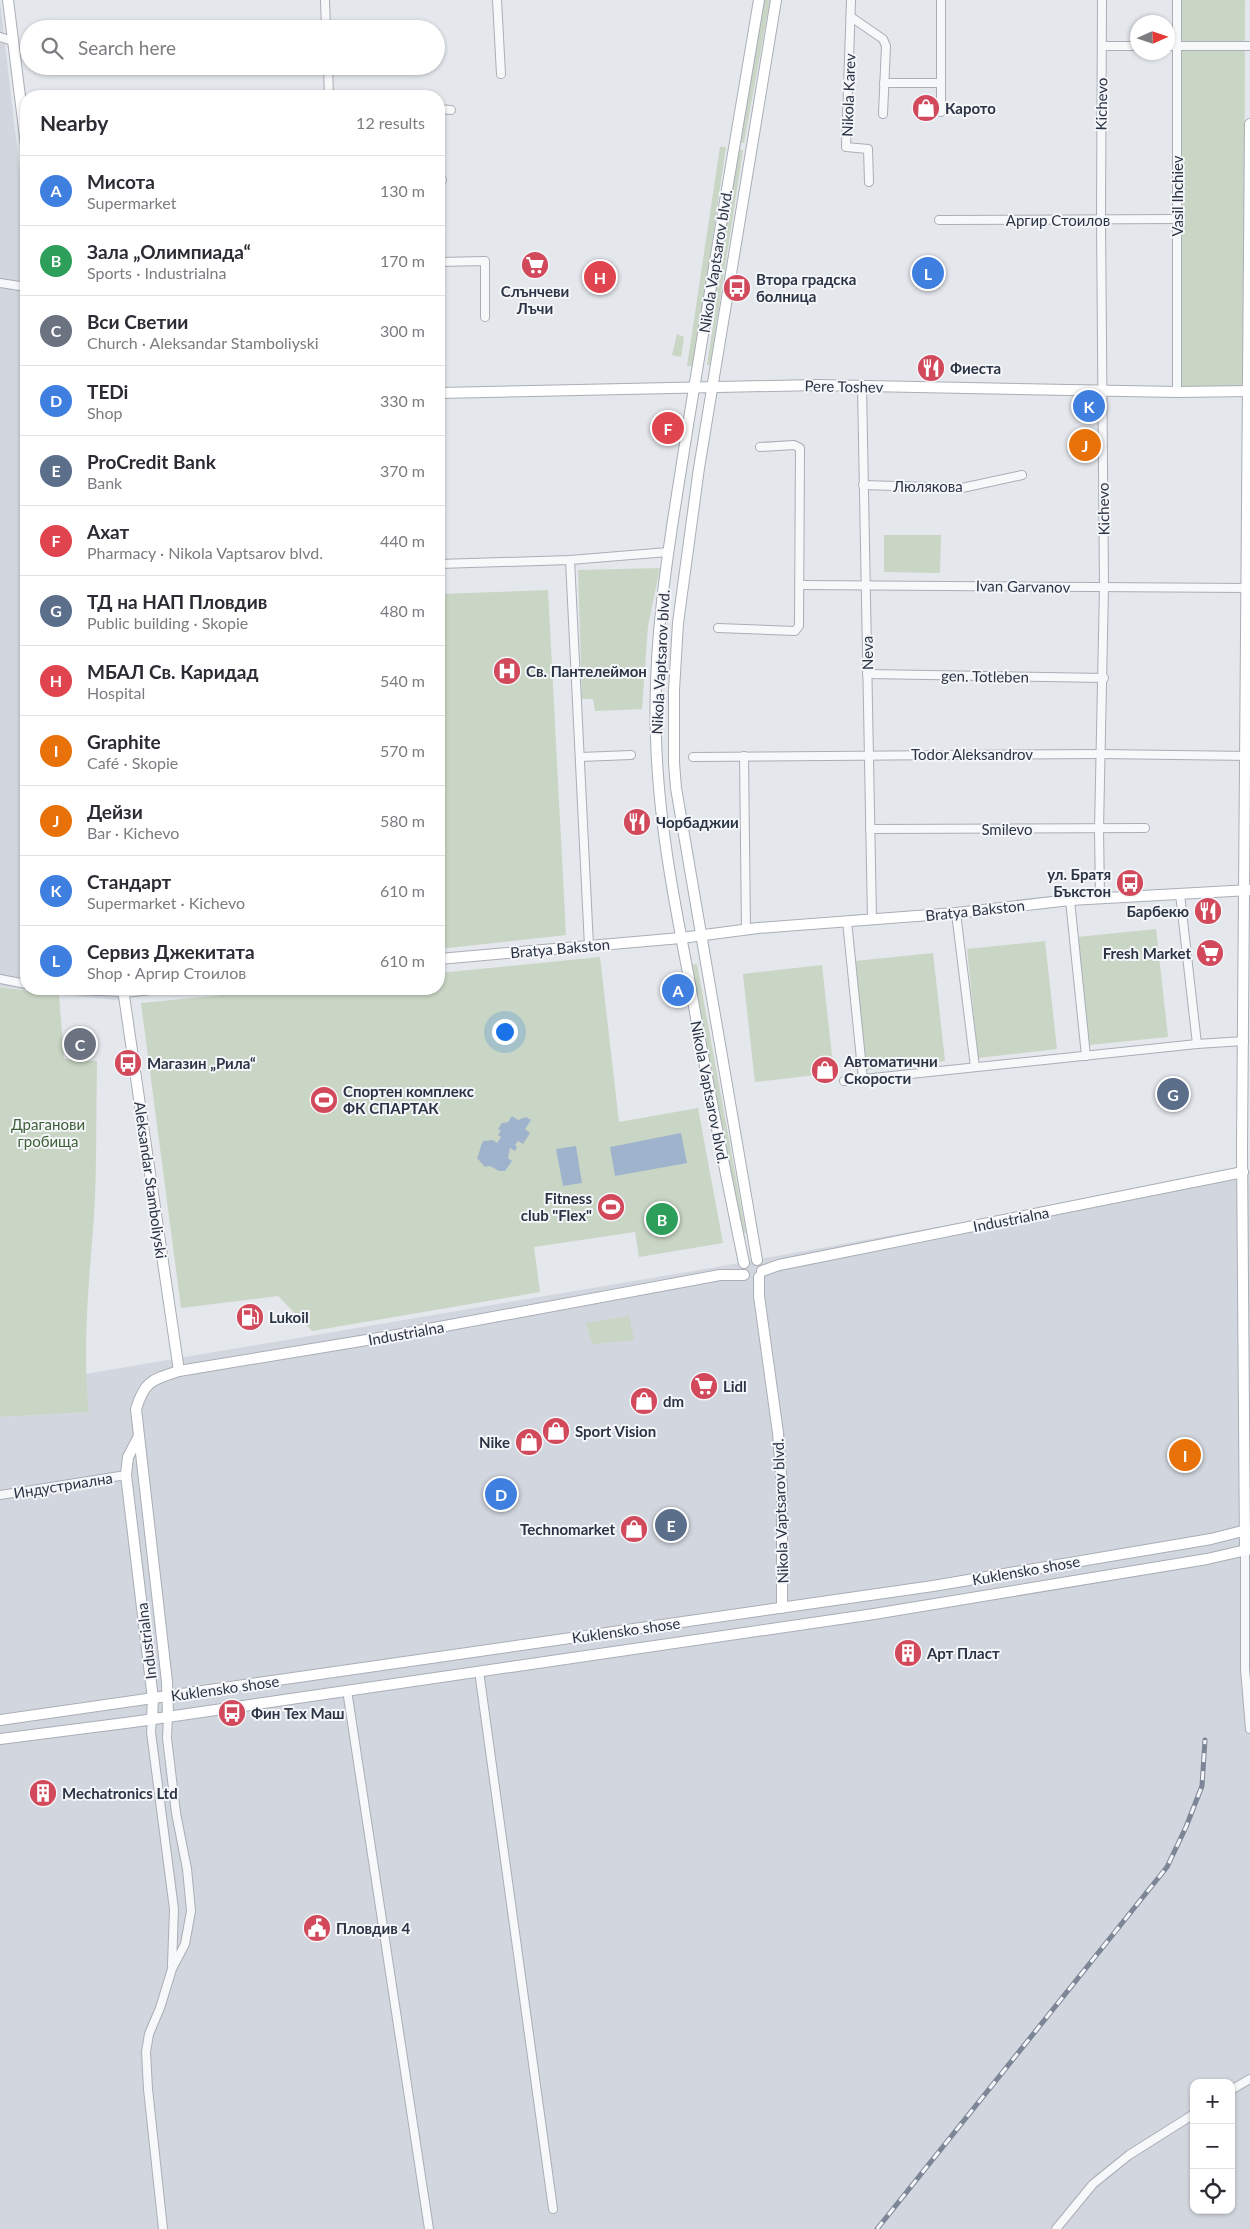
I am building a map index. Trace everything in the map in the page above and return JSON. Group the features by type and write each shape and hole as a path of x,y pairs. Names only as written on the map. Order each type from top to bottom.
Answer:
{"street":[{"path":"8,0 20,97"},
{"path":"325,0 326,20"},
{"path":"497,0 501,74"},
{"name":"Nikola Vaptsarov blvd.","path":"759,0 668,552 658,647 656,736 662,817 709,1095 759,1296 779,1442 782,1488 782,1608"},
{"name":"Nikola Vaptsarov blvd.","path":"753,1269 675,780 674,690 678,623 699,468 776,0"},
{"name":"Nikola Karev","path":"852,0 846,147 868,149 869,182"},
{"path":"941,0 941,112"},
{"name":"Kichevo","path":"1100,898 1100,754 1104,678 1101,220 1102,0"},
{"name":"Vasil Ihchiev","path":"1177,0 1177,392"},
{"path":"851,17 882,38 886,46 882,114"},
{"path":"0,37 13,41"},
{"path":"1102,46 1130,46"},
{"path":"1177,46 1250,46"},
{"path":"328,75 329,90"},
{"path":"884,83 941,83"},
{"path":"445,110 451,110"},
{"path":"1250,124 1247,588 1248,756 1244,1040 1246,1171 1245,1346 1250,1729"},
{"name":"Аргир Стоилов","path":"939,220 1177,220"},
{"path":"445,262 485,261 485,317"},
{"path":"0,283 20,286"},
{"name":"Pere Toshev","path":"445,393 862,386 1177,392 1249,391"},
{"name":"Neva","path":"862,386 872,919"},
{"path":"718,628 795,632 800,626 800,448 794,445 760,447"},
{"name":"Люлякова","path":"864,485 962,488 1022,475"},
{"path":"445,564 570,560 668,552"},
{"path":"570,560 589,946"},
{"name":"Ivan Garvanov","path":"800,585 1247,588"},
{"name":"gen. Totleben","path":"867,674 1104,678"},
{"name":"Todor Aleksandrov","path":"693,757 1100,754 1248,756"},
{"path":"580,757 631,755"},
{"path":"744,756 746,929"},
{"name":"Smilevo","path":"870,829 1144,828"},
{"name":"Bratya Bakston","path":"445,958 681,938 746,929 956,914 1070,900 1247,890"},
{"path":"1180,894 1197,1044"},
{"path":"1070,900 1086,1056"},
{"path":"956,914 975,1067"},
{"path":"847,921 863,1079"},
{"path":"0,979 20,983"},
{"name":"Aleksandar Stamboliyski","path":"124,995 179,1371"},
{"path":"844,1081 1244,1040"},
{"name":"Industrialna","path":"168,1716 168,1696 136,1409 142,1392 151,1381 179,1371 391,1336 779,1265 1246,1171"},
{"path":"1245,1346 1250,1364"},
{"name":"Industrialna","path":"139,1436 128,1457 126,1475 153,1699 152,1718"},
{"name":"Индустриална","path":"0,1495 126,1475"},
{"name":"Kuklensko shose","path":"0,1720 934,1586 1211,1539 1248,1530"},
{"name":"Kuklensko shose","path":"0,1738 168,1716 874,1614 1207,1559 1248,1549"},
{"path":"479,1671 553,2209"},
{"path":"347,1690 429,2229"},
{"path":"163,2229 148,2089 146,2052 149,2034 160,2008 172,1968 185,1944 191,1911 187,1869 176,1813 167,1738 168,1716"},
{"path":"152,1718 151,1732 174,1909 172,1968"},
{"path":"1235,2087 1250,2078"},
{"path":"1056,2229 1093,2184 1129,2155 1190,2117"}],"shaded area":[{"path":"0,0 20,173 20,989 0,986"},
{"path":"59,995 119,995 120,1000"},
{"path":"1250,1170 1250,2229 0,2229 0,1417 89,1412 85,1374 711,1268"}],"green space":[{"path":"763,0 770,0 744,143 737,142"},
{"path":"1181,0 1245,0 1244,388 1182,388"},
{"path":"720,147 726,147 694,366 687,366"},
{"path":"736,149 743,150 710,365 707,365 715,312 716,279"},
{"path":"677,334 684,337 681,357 672,355"},
{"path":"884,535 941,535 940,573 884,572"},
{"path":"660,568 648,626 642,709 595,711 593,699 582,699 578,570"},
{"path":"548,590 566,935 445,948 445,594"},
{"path":"1156,929 1168,1037 1089,1045 1077,937"},
{"path":"1045,941 1057,1049 978,1058 967,949"},
{"path":"933,953 945,1061 866,1070 855,961"},
{"path":"600,957 619,1122 698,1108 723,1243 639,1257 635,1232 534,1247 540,1292 312,1331 278,1296 181,1308 141,1003 223,995 445,995 445,972"},
{"path":"697,964 746,1233 740,1233 691,965"},
{"path":"822,965 834,1073 755,1082 743,974"},
{"name":"Драганови гробища","path":"0,987 20,990 20,995 59,995 64,1059 97,1061 95,1198 86,1338 89,1412 0,1417"},
{"path":"629,1316 634,1340 592,1344 586,1323"}],"water":[{"path":"512,1116 518,1120 526,1117 531,1120 525,1129 530,1133 523,1144 518,1141 515,1145 517,1147 515,1151 510,1148 508,1158 512,1161 505,1171 499,1171 490,1166 485,1167 477,1158 483,1141 493,1140 497,1143 501,1137 498,1135 501,1131 498,1129 502,1123 508,1122"},
{"path":"681,1133 687,1163 615,1176 610,1147"},
{"path":"576,1146 582,1183 563,1186 556,1149"}],"railway":[{"path":"877,2229 1167,1867 1186,1827 1202,1786 1205,1740"}],"place":[{"name":"Карото","path":"926,108"},
{"name":"Слънчеви Лъчи","path":"535,265"},
{"name":"Сервиз Джекитата","path":"928,273"},
{"name":"МБАЛ Св. Каридад","path":"600,277"},
{"name":"Втора градска болница","path":"737,288"},
{"name":"Фиеста","path":"931,368"},
{"name":"Стандарт","path":"1089,406"},
{"name":"Ахат","path":"668,428"},
{"name":"Дейзи","path":"1085,445"},
{"name":"Св. Пантелеймон","path":"507,671"},
{"name":"Чорбаджии","path":"637,822"},
{"name":"ул. Братя Бъкстон","path":"1130,883"},
{"name":"Барбекю","path":"1208,911"},
{"name":"Fresh Market","path":"1210,953"},
{"name":"Мисота","path":"678,990"},
{"name":"Вси Светии","path":"80,1044"},
{"name":"Магазин „Рила“","path":"128,1063"},
{"name":"Автоматични Скорости","path":"825,1070"},
{"name":"ТД на НАП Пловдив","path":"1173,1094"},
{"name":"Спортен комплекс ФК СПАРТАК","path":"324,1100"},
{"name":"Fitness club \"Flex\"","path":"611,1207"},
{"name":"Зала „Олимпиада“","path":"662,1219"},
{"name":"Lukoil","path":"250,1317"},
{"name":"Lidl","path":"704,1386"},
{"name":"dm","path":"644,1401"},
{"name":"Sport Vision","path":"556,1431"},
{"name":"Nike","path":"529,1442"},
{"name":"Graphite","path":"1185,1455"},
{"name":"TEDi","path":"501,1494"},
{"name":"ProCredit Bank","path":"671,1525"},
{"name":"Technomarket","path":"634,1529"},
{"name":"Арт Пласт","path":"908,1653"},
{"name":"Фин Тех Маш","path":"232,1713"},
{"name":"Mechatronics Ltd","path":"43,1793"},
{"name":"Пловдив 4","path":"317,1928"}]}
